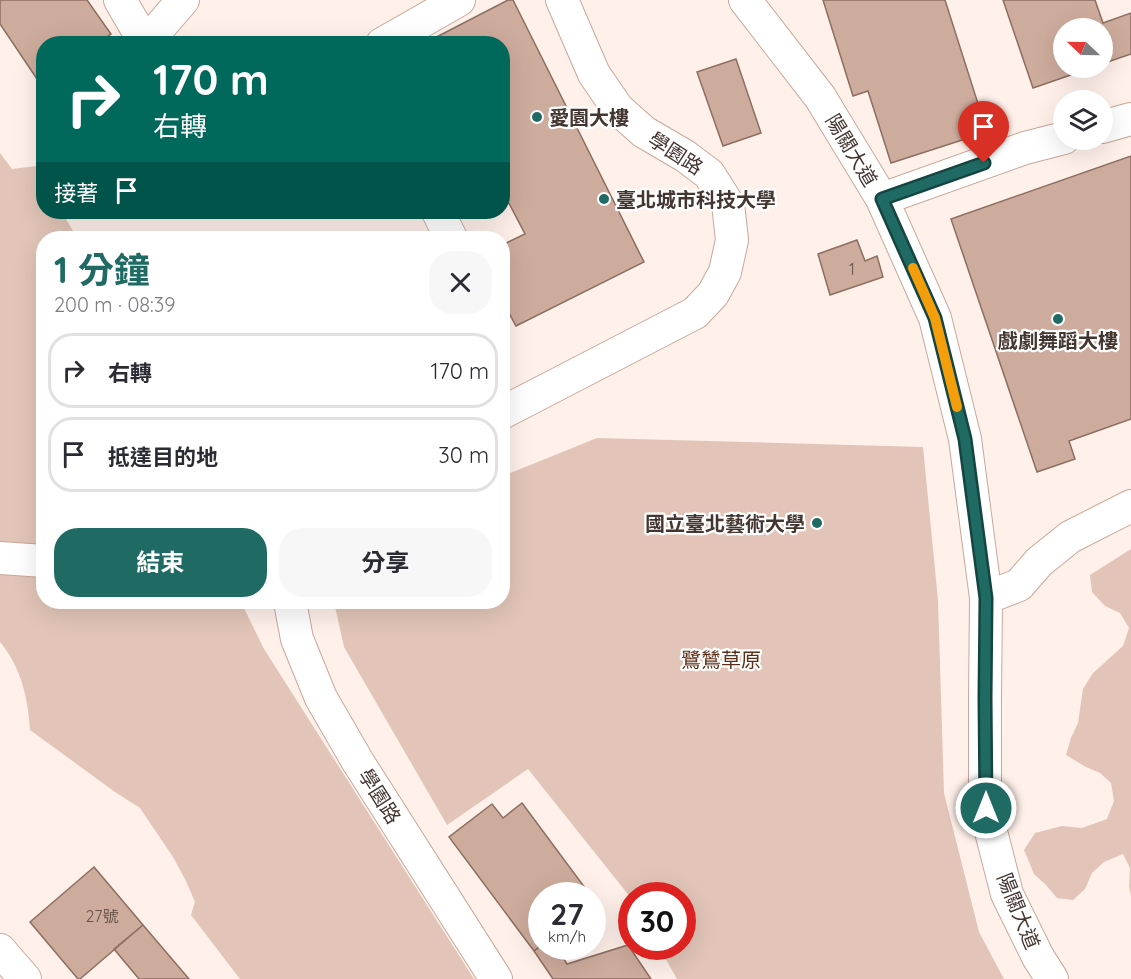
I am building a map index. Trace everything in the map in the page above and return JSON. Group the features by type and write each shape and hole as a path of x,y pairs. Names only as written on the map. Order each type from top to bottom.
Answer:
{"street":[{"path":"120,0 141,36"},
{"path":"151,36 183,0"},
{"path":"396,36 459,0"},
{"name":"學園路","path":"510,409 695,313 712,294 725,272 732,240 728,204 709,174 685,156 644,132 618,110 594,74 562,0"},
{"name":"陽關大道","path":"745,0 820,97 882,199 935,318 965,439 986,598 986,808 1007,894 1038,957 1052,979"},
{"path":"1113,124 1131,119"},
{"path":"882,199 1025,148 1053,141"},
{"path":"986,598 1019,585 1040,562 1070,537 1131,506"},
{"path":"0,558 36,560"},
{"name":"學園路","path":"291,609 297,639 321,698 358,762 496,979"},
{"path":"0,950 25,979"}],"green space":[{"path":"0,153 12,169 36,166 36,219 66,219 73,231 36,231 36,609 244,609 264,649 474,979 240,979 191,915 195,902 186,881 140,808 30,730 22,683 13,662 0,642"},
{"name":"鷺鷥草原","path":"597,438 923,447 938,600 944,793 979,932 1004,979 677,979 666,960 696,960 696,882 618,882 528,769 447,825 344,647 336,609 510,609 510,473"},
{"path":"1131,549 1131,896 1130,868 1123,854 1104,862 1092,873 1085,889 1073,900 1057,898 1034,874 1024,850 1035,833 1062,826 1082,828 1107,819 1114,801 1111,783 1100,773 1066,755 1078,723 1083,689 1093,673 1123,646 1129,628 1120,613 1105,606 1092,592 1090,575"}],"building":[{"path":"0,0 87,0 111,34 108,36 36,36 36,78 0,24"},
{"name":"愛園大樓","path":"508,0 513,0 644,262 516,326 510,315 510,241 525,234 510,205 510,36 438,36"},
{"path":"823,0 945,0 987,132 891,163 868,91 853,96"},
{"path":"1003,0 1095,0 1101,18 1053,18 1053,78 1062,78 1033,88"},
{"path":"1131,13 1131,54 1113,60 1113,19"},
{"path":"736,59 761,133 723,146 697,72"},
{"name":"戲劇舞蹈大樓","path":"1131,156 1131,419 1069,441 1075,459 1037,472 951,219"},
{"path":"857,240 865,261 877,256 883,277 830,295 818,254"},
{"path":"522,803 581,882 528,882 528,943 449,837 492,804 503,818"},
{"path":"94,867 143,925 78,979 30,922"},
{"path":"143,925 189,979 139,979 114,949"},
{"path":"618,948 618,960 638,960 651,979 553,979 540,960 565,960 567,964 580,960 606,960 606,952"}],"slow traffic":[{"path":"913,268 935,318 957,407"}],"place":[{"name":"愛園大樓","path":"537,117"},
{"name":"臺北城市科技大學","path":"604,199"},
{"name":"戲劇舞蹈大樓","path":"1058,319"},
{"name":"國立臺北藝術大學","path":"817,523"}],"route":[{"path":"984,163 882,199 935,318 965,439 986,598 986,808"}]}
